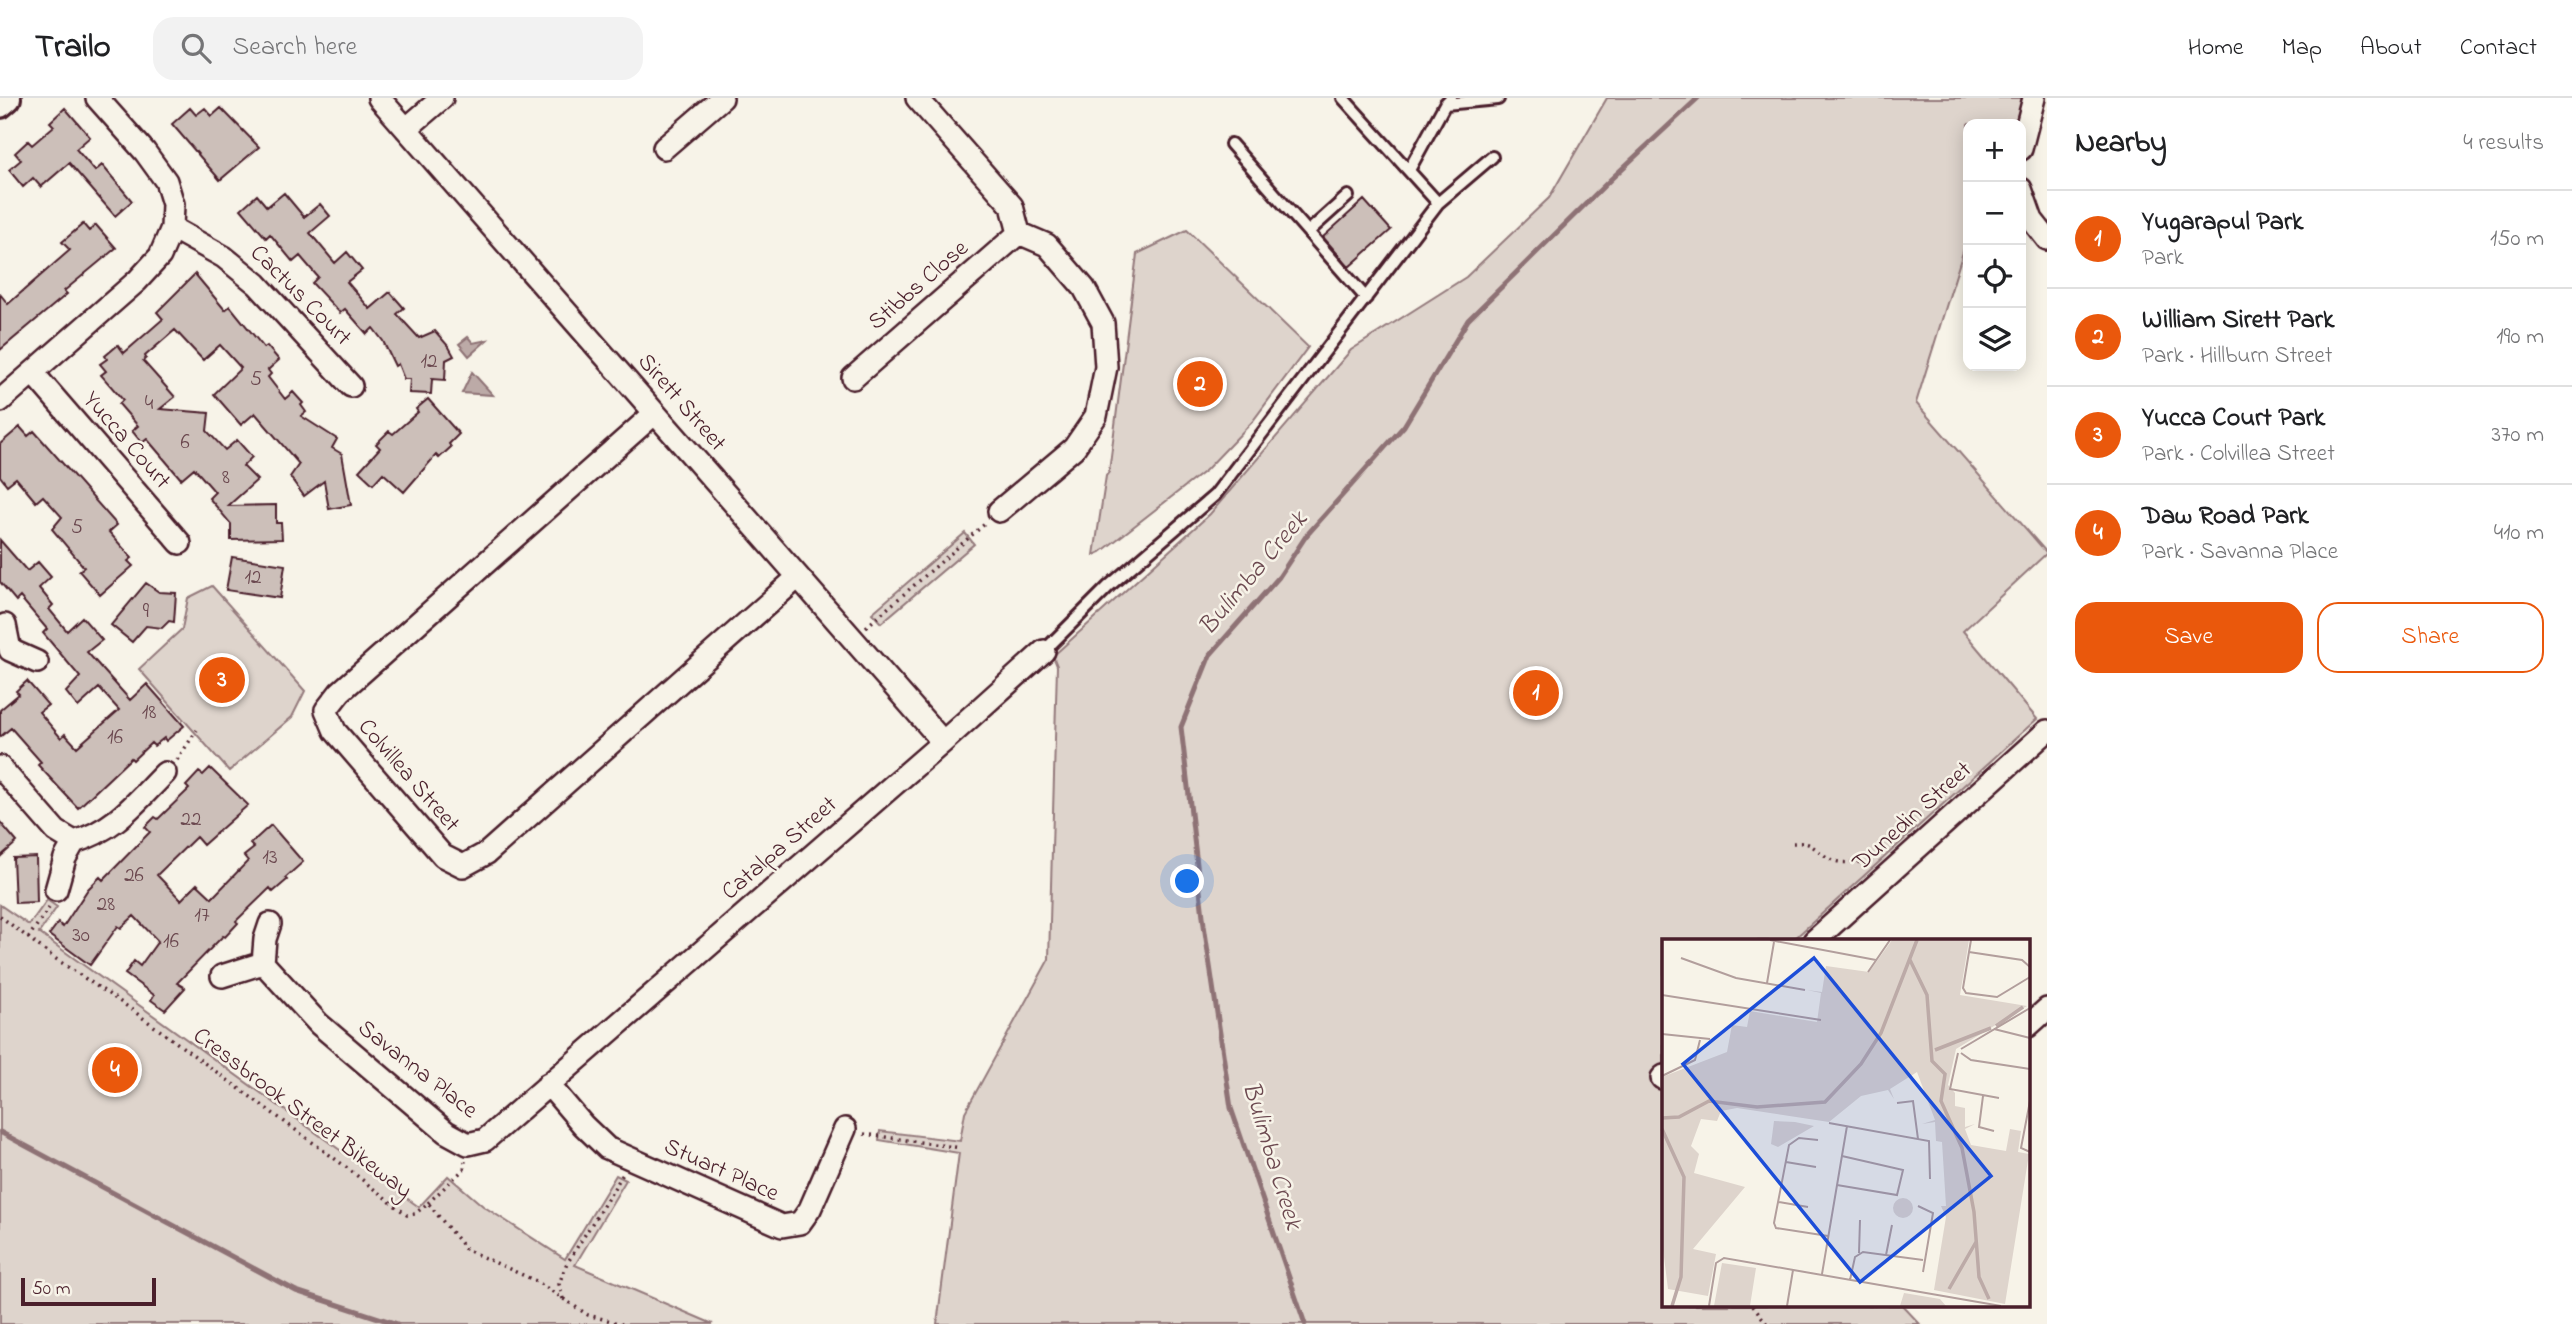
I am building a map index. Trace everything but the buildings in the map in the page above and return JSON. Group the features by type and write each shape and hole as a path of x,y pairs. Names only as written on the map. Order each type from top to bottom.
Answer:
{"street":[{"path":"0,104 7,98"},
{"path":"0,401 137,281 160,256 172,228 173,204 166,181 145,152 97,98"},
{"name":"Sirett Street","path":"379,98 943,743"},
{"path":"407,130 442,98"},
{"path":"664,148 722,98"},
{"path":"917,98 1012,206 1019,233 1047,245 1084,288 1104,323 1106,367 1096,416 1074,448 999,511"},
{"path":"2026,129 2034,98"},
{"path":"2026,203 2032,220 2047,239"},
{"name":"Cactus Court","path":"172,228 224,257 257,284 351,386"},
{"name":"Stibbs Close","path":"853,378 1019,233"},
{"name":"Yucca Court","path":"33,373 180,543"},
{"name":"Colvillea Street","path":"655,413 341,692 326,710 335,731 443,856 463,866 486,853 798,577"},
{"path":"5,625 5,654 37,662"},
{"name":"Catalpa Street","path":"548,1084 943,743 1044,651"},
{"name":"Dunedin Street","path":"1816,939 2047,731"},
{"path":"0,767 56,831 74,842"},
{"path":"56,890 65,858 74,842 94,836 111,825 165,774"},
{"path":"222,976 263,963 265,939 270,924"},
{"name":"Savanna Place","path":"263,963 343,1046 446,1132 468,1143 485,1140 548,1084"},
{"path":"2030,1024 2047,1009"},
{"name":"Stuart Place","path":"548,1084 607,1148 782,1226 800,1223 810,1209 845,1129"}],"lane":[{"path":"1343,98 1438,203"},
{"path":"1409,170 1448,101 1498,99"},
{"path":"1231,144 1366,298"},
{"path":"1044,651 1109,586 1215,495 1438,203 1492,156"},
{"path":"1308,232 1348,197"}],"path":[{"path":"851,636 871,624 999,511"},
{"path":"165,774 173,768 197,730"},
{"path":"1793,843 1808,843 1840,863 1863,863 1881,881"},
{"path":"28,938 55,900 56,890"},
{"name":"Cressbrook Street Bikeway","path":"0,916 53,957 128,1007 407,1214 415,1214 428,1203 466,1249 537,1281 588,1315 622,1324"},
{"path":"845,1129 961,1148"},
{"path":"428,1203 464,1169 468,1143"},
{"path":"564,1301 559,1284 566,1265 631,1160"},
{"path":"1754,1306 1767,1324"}],"shaded area":[{"path":"1607,98 2023,98 2017,119 1963,119 1963,252 1916,403 2047,553 1963,631 2037,719 1794,939 1662,939 1662,1306 1903,1306 1920,1324 937,1324 959,1153 879,1140 880,1131 960,1141 965,1112 1049,959 1057,666 1053,656 1210,514 1351,350 1466,277 1549,198"},
{"path":"1187,230 1308,347 1252,422 1206,470 1094,555 1106,476 1109,472 1137,254"},
{"path":"468,337 473,343 487,340 469,356 459,344"},
{"path":"472,372 493,395 462,393"},
{"path":"965,533 974,544 881,623 872,613"},
{"path":"212,586 305,691 292,717 229,771 139,669 182,629 188,598"},
{"path":"47,900 57,907 39,933 419,1207 448,1176 483,1206 565,1259 616,1175 626,1180 575,1265 713,1324 0,1324 0,905 29,925"}],"waterway":[{"name":"Bulimba Creek","path":"1305,1324 1231,1108 1204,925 1181,727 1210,655 1279,577 1306,536 1404,426 1468,320 1611,179 1698,98"},
{"path":"0,1132 296,1291 397,1324"}],"place":[{"name":"William Sirett Park","path":"1200,384"},
{"name":"Yucca Court Park","path":"222,680"},
{"name":"Yugarapul Park","path":"1536,693"},
{"name":"Daw Road Park","path":"115,1070"}]}
